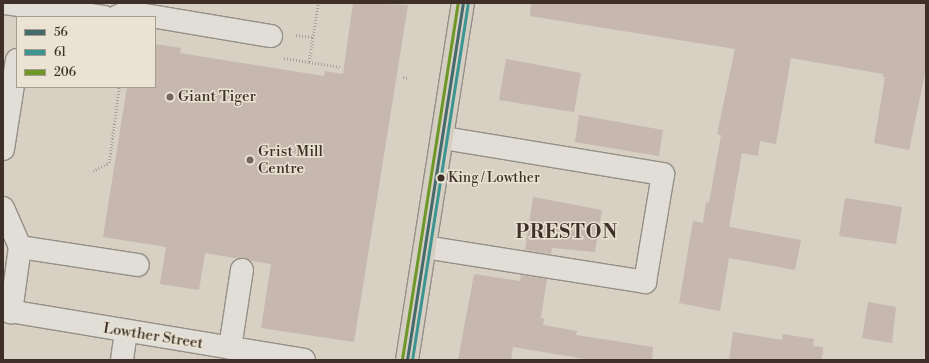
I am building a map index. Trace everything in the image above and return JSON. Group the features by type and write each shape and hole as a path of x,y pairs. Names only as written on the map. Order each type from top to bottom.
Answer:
{"main road":[{"path":"407,360 464,3"}],"street":[{"path":"18,9 93,16"},
{"path":"118,16 128,12 152,16"},
{"path":"156,17 271,36"},
{"path":"3,149 16,66"},
{"path":"425,247 645,282 662,174 443,138"},
{"path":"3,208 20,247 7,311"},
{"path":"20,247 138,265"},
{"path":"230,348 242,270"},
{"name":"Lowther Street","path":"7,311 304,360"},
{"path":"122,360 126,331"}],"path":[{"path":"309,62 340,67"},
{"path":"403,77 408,78"},
{"path":"93,171 109,163 119,88"}],"building":[{"name":"Grist Mill Centre","path":"353,3 408,5 354,342 261,328 271,264 205,253 199,290 160,284 166,247 103,237 127,88 156,88 156,44 181,48 180,53 324,76 325,71 343,74"},
{"path":"531,3 926,3 926,69 909,150 874,143 885,77 883,77 883,74 791,58 776,144 760,141 758,156 742,153 729,227 801,240 795,270 729,258 720,311 679,303 693,221 703,223 706,202 709,203 721,135 717,134 735,49 530,16"},
{"path":"506,59 581,73 574,112 499,100"},
{"path":"579,115 663,130 659,156 575,142"},
{"path":"533,197 602,210 595,252 552,248 551,254 525,250"},
{"path":"845,198 902,207 896,244 839,236"},
{"path":"474,274 520,281 521,275 547,279 541,318 544,318 543,325 577,331 576,335 653,347 652,360 592,360 513,347 511,360 458,360"},
{"path":"868,302 896,307 892,343 862,338"},
{"path":"733,332 782,340 783,334 814,339 813,346 823,347 822,360 729,360"}],"transit line":[{"name":"206","path":"402,359 458,3"},
{"name":"56","path":"407,360 463,3"},
{"name":"61","path":"412,360 468,4"}],"place":[{"name":"Giant Tiger","path":"170,97"},
{"name":"Grist Mill Centre","path":"250,160"},
{"name":"King / Lowther","path":"441,178"}],"district":[{"name":"PRESTON","path":"567,233"}]}
